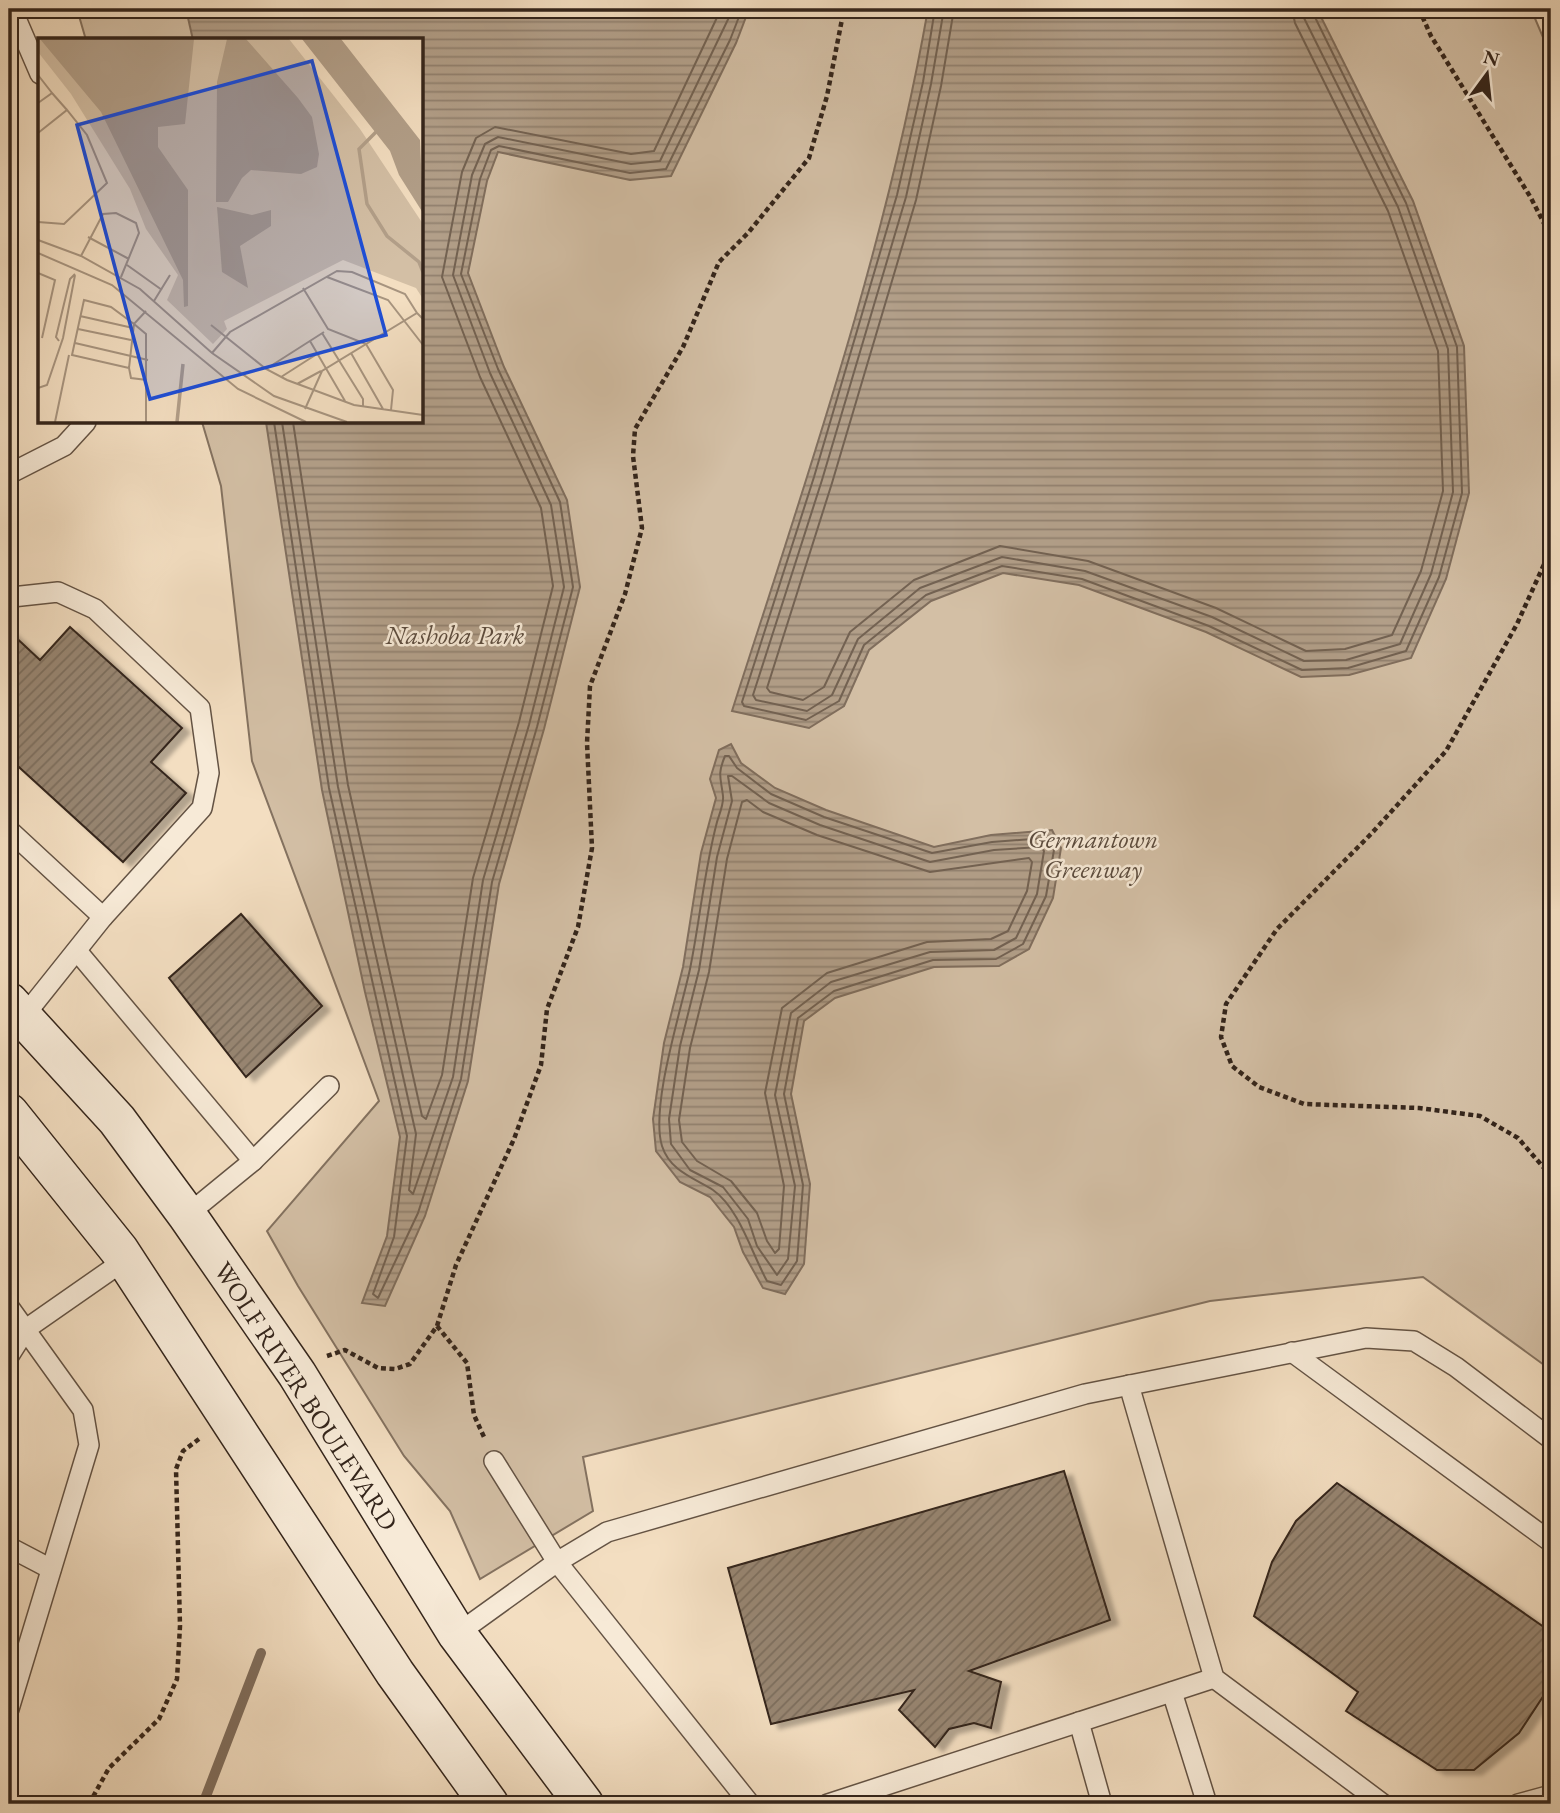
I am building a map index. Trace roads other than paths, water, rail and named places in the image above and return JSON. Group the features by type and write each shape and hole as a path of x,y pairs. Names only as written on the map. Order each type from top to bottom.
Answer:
{"main road":[{"name":"WOLF RIVER BOULEVARD","path":"16,1009 117,1120 187,1215 297,1374 457,1634 584,1804"},
{"path":"9,1113 38,1145 125,1260 395,1673 489,1804"}],"lane":[{"path":"12,9 38,69"},
{"path":"9,474 64,446 84,424"},
{"path":"9,600 12,597 58,592 95,609 200,708 209,773 202,808 103,917 77,951 16,1009"},
{"path":"9,830 103,917"},
{"path":"77,951 253,1161"},
{"path":"187,1215 253,1161 329,1086"},
{"path":"10,1350 26,1329 125,1260"},
{"path":"9,1307 83,1409 89,1445 10,1698"},
{"path":"457,1634 557,1562 607,1532 1085,1394 1366,1338 1415,1341 1456,1367 1551,1439"},
{"path":"1292,1352 1551,1542"},
{"path":"1129,1385 1214,1678 1383,1804"},
{"path":"494,1461 557,1562 750,1804"},
{"path":"9,1547 51,1569"},
{"path":"828,1804 1214,1678"},
{"path":"1172,1692 1207,1804"},
{"path":"1079,1722 1102,1804"},
{"path":"1518,1804 1551,1795"}],"water":[{"path":"186,9 749,9 736,43 671,176 630,180 498,152 487,181 468,273 504,367 567,500 580,587 544,729 499,884 468,1081 425,1216 385,1306 362,1303 387,1236 400,1137 365,992 322,790 266,424 424,424 424,38 193,38"},
{"path":"928,9 1317,9 1413,201 1464,346 1469,493 1446,579 1411,658 1349,675 1301,677 1206,632 1079,585 1003,573 931,601 869,650 844,706 809,728 732,711 842,363 867,275 911,98"},
{"path":"731,744 741,763 775,788 826,810 934,847 991,835 1052,830 1061,848 1053,898 1029,949 999,966 934,967 835,998 804,1021 791,1094 810,1184 804,1264 785,1294 763,1288 743,1252 734,1227 710,1197 680,1182 656,1151 653,1119 664,1043 683,967 701,853 716,798 710,779 719,750"}],"waterway":[{"path":"203,1804 261,1653"}],"park label":[{"name":"Nashoba Park","path":"455,635"},
{"name":"Germantown Greenway","path":"1093,854"}]}
